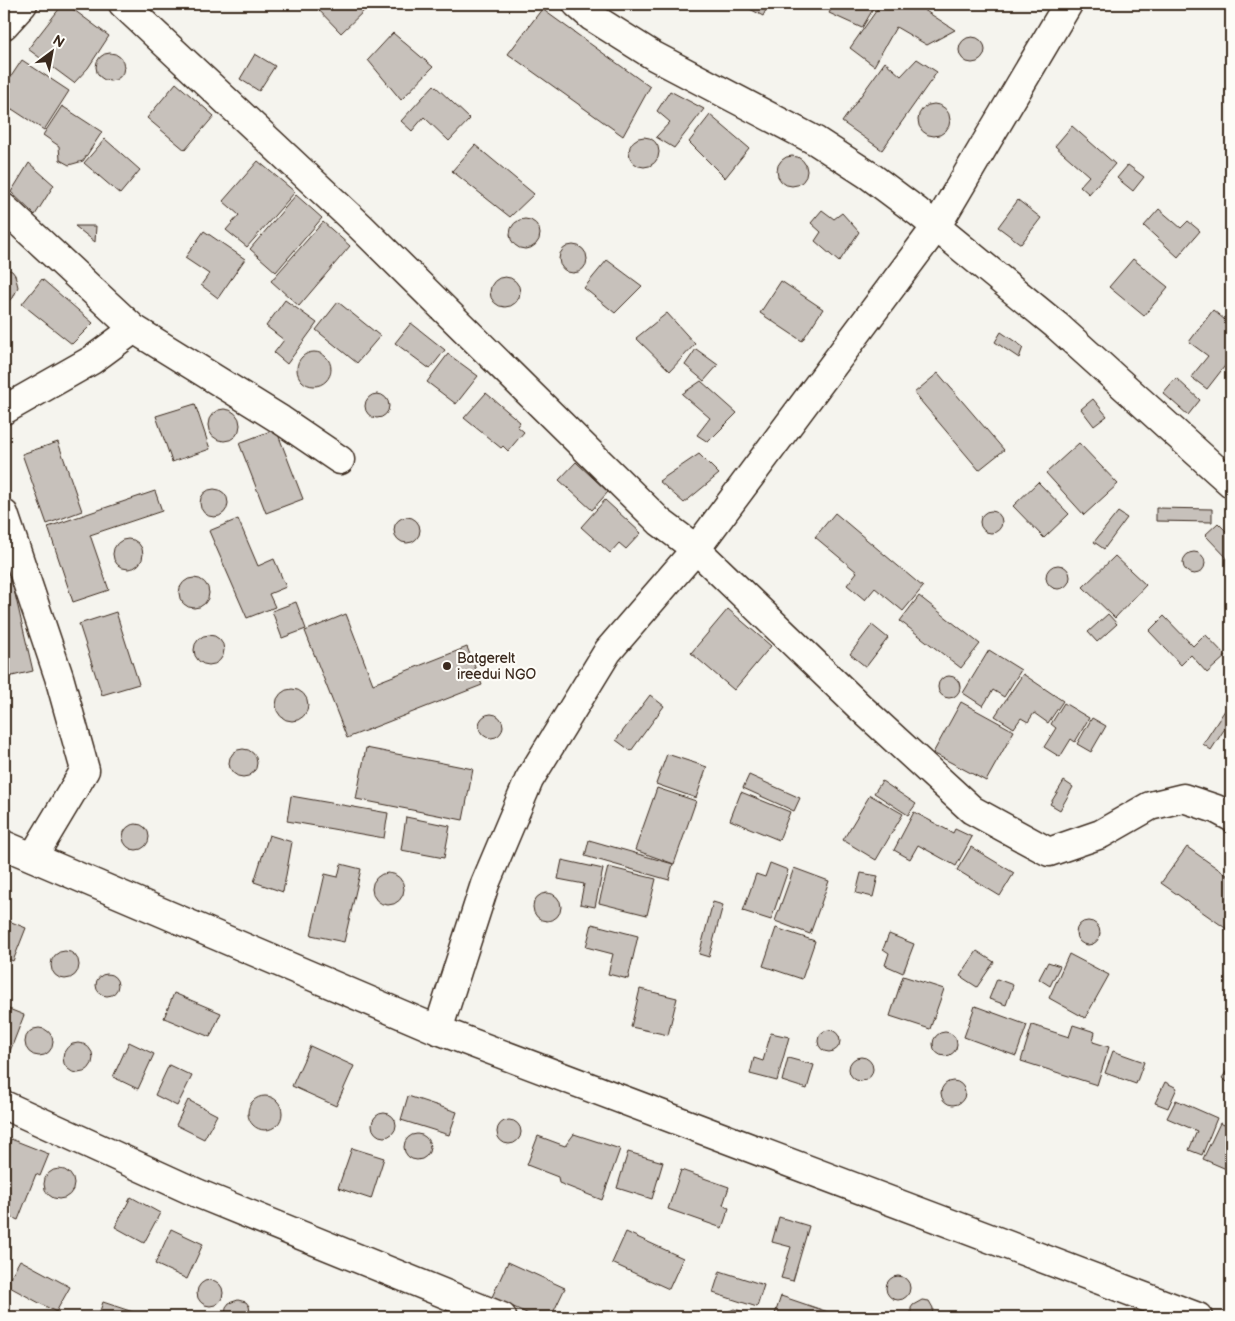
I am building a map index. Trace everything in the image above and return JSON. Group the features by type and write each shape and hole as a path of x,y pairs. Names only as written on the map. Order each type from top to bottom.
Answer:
{"street":[{"path":"4,25 24,4"},
{"path":"122,4 361,226 660,522 696,549 862,709 972,810 1049,852 1101,834 1150,806 1183,798 1216,809 1231,817"},
{"path":"576,4 592,17 654,56 816,141 870,176 1056,325 1231,483"},
{"path":"438,1030 485,884 529,780 608,651 696,549 936,228 1068,4"},
{"path":"4,208 134,329 281,420 340,460"},
{"path":"4,410 92,360 134,329"},
{"path":"4,514 59,678 85,770 33,857"},
{"path":"4,845 438,1030 1198,1317"},
{"path":"4,1105 198,1193 502,1317"}],"building":[{"path":"63,4 66,4 109,36 88,68 74,83 28,49"},
{"path":"313,4 363,4 367,8 341,33"},
{"path":"741,4 769,4 763,16"},
{"path":"834,4 876,4 862,28 829,13"},
{"path":"881,4 915,4 955,30 927,45 896,27 874,66 850,48"},
{"path":"542,9 650,87 623,136 508,54"},
{"path":"393,33 433,67 401,100 368,60"},
{"path":"972,37 981,41 985,50 981,59 972,63 963,59 959,50 963,41"},
{"path":"110,53 120,57 124,67 120,77 110,81 100,77 96,67 100,57"},
{"path":"255,54 275,66 259,91 240,79"},
{"path":"917,59 937,72 882,150 842,122 885,62 901,76"},
{"path":"22,60 69,91 44,130 12,109 8,116 4,114 4,87"},
{"path":"176,83 214,116 185,150 147,118"},
{"path":"434,85 470,119 449,141 424,117 412,131 401,121"},
{"path":"670,91 704,109 674,148 656,137 670,122 657,111"},
{"path":"934,104 946,108 950,120 946,132 934,136 922,132 918,120 922,108"},
{"path":"62,106 102,132 83,161 69,165 60,160 59,146 43,135"},
{"path":"710,115 749,148 725,178 689,142"},
{"path":"1072,126 1115,164 1089,194 1080,186 1089,176 1055,146"},
{"path":"644,137 654,142 659,152 654,162 644,167 634,162 629,152 634,142"},
{"path":"105,139 140,170 120,194 84,163"},
{"path":"475,145 534,194 510,217 452,171"},
{"path":"792,156 803,160 807,171 803,182 792,186 781,182 777,171 781,160"},
{"path":"258,161 295,192 247,247 226,230 239,215 223,201"},
{"path":"29,163 54,185 35,215 11,192"},
{"path":"1128,165 1144,177 1133,191 1117,178"},
{"path":"296,195 322,218 276,272 250,249"},
{"path":"1018,200 1041,218 1021,244 998,227"},
{"path":"1159,209 1181,228 1188,221 1200,231 1178,257 1144,226"},
{"path":"822,210 834,219 842,213 859,232 839,262 815,241 821,232 811,223"},
{"path":"525,219 536,223 540,234 536,245 525,249 514,245 510,234 514,223"},
{"path":"323,222 350,246 299,306 271,281"},
{"path":"75,226 96,226 95,242"},
{"path":"204,231 245,259 218,298 201,285 209,274 185,258"},
{"path":"573,245 583,249 587,259 583,269 573,273 563,269 559,259 563,249"},
{"path":"1133,259 1168,287 1144,316 1109,287"},
{"path":"607,260 642,286 615,313 584,288"},
{"path":"4,268 12,271 15,275 18,287 13,298 4,303"},
{"path":"505,277 516,281 520,292 516,303 505,307 494,303 490,292 494,281"},
{"path":"42,279 93,323 72,344 22,304"},
{"path":"781,281 823,309 802,341 760,313"},
{"path":"285,300 317,323 287,364 274,353 284,340 266,326"},
{"path":"338,302 380,336 357,363 316,330"},
{"path":"1213,310 1231,325 1231,358 1207,389 1191,377 1208,356 1189,342"},
{"path":"667,313 695,344 670,371 636,338"},
{"path":"411,323 445,350 430,369 395,343"},
{"path":"1001,332 1023,347 1019,358 995,342"},
{"path":"696,349 718,365 704,381 685,365"},
{"path":"314,352 326,357 331,369 326,381 314,386 302,381 297,369 302,357"},
{"path":"448,354 478,376 456,404 427,382"},
{"path":"938,373 1004,450 979,470 914,393"},
{"path":"1176,378 1200,400 1188,415 1163,393"},
{"path":"701,381 737,413 708,442 697,435 710,418 682,394"},
{"path":"486,393 520,422 517,426 524,432 508,451 503,446 501,448 464,418"},
{"path":"372,394 382,394 389,401 389,411 382,418 372,418 365,411 365,401"},
{"path":"1093,399 1107,416 1094,426 1081,409"},
{"path":"195,404 210,449 172,462 156,416"},
{"path":"224,409 230,410 235,414 239,419 239,431 235,436 230,440 224,441 218,440 213,436 209,431 208,425 209,419 213,414 218,410"},
{"path":"276,429 303,499 266,513 239,443"},
{"path":"58,442 82,511 47,524 22,454"},
{"path":"1079,443 1118,484 1084,515 1046,473"},
{"path":"699,454 719,474 684,503 659,481"},
{"path":"576,462 608,492 592,510 559,480"},
{"path":"1038,482 1069,514 1044,538 1013,506"},
{"path":"214,489 224,493 228,503 224,513 214,517 204,513 200,503 204,493"},
{"path":"155,491 162,511 90,535 109,590 73,602 48,527"},
{"path":"605,500 641,533 626,549 619,543 610,553 581,527"},
{"path":"1156,508 1212,509 1212,522 1156,521"},
{"path":"987,511 995,511 1002,518 1002,526 995,533 987,533 980,526 980,518"},
{"path":"1118,512 1127,518 1104,549 1094,542"},
{"path":"835,513 923,587 903,611 875,588 865,600 847,585 857,572 815,537"},
{"path":"407,517 417,520 420,530 417,540 407,543 397,540 394,530 397,520"},
{"path":"238,519 258,566 274,559 286,587 269,594 275,607 247,618 209,531"},
{"path":"1218,523 1231,536 1231,557 1229,560 1205,535"},
{"path":"128,539 134,540 142,548 142,560 134,568 128,569 122,568 114,560 113,554 114,548 122,540"},
{"path":"4,547 33,671 4,678"},
{"path":"1190,552 1198,552 1205,559 1205,567 1198,574 1190,574 1183,567 1183,559"},
{"path":"1115,556 1146,585 1115,618 1083,587"},
{"path":"1058,565 1066,569 1070,577 1066,585 1058,589 1050,585 1046,577 1050,569"},
{"path":"194,578 205,582 209,593 205,604 194,608 183,604 179,593 183,582"},
{"path":"919,596 980,644 961,668 900,621"},
{"path":"296,602 306,629 282,638 272,611"},
{"path":"728,609 771,646 734,690 691,653"},
{"path":"116,612 139,684 102,695 79,624"},
{"name":"Batgerelt ireedui NGO","path":"346,614 373,684 467,647 482,685 347,738 305,631"},
{"path":"1108,614 1117,624 1097,642 1088,632"},
{"path":"1164,616 1193,646 1205,634 1226,656 1207,673 1191,655 1181,665 1149,631"},
{"path":"872,625 888,638 866,667 850,654"},
{"path":"209,635 220,639 224,650 220,661 209,665 198,661 194,650 198,639"},
{"path":"989,650 1021,670 1004,697 993,690 983,706 963,693"},
{"path":"1023,674 1063,701 1048,723 1034,713 1028,722 1021,718 1014,728 995,716"},
{"path":"945,676 953,676 960,683 960,691 953,698 945,698 938,691 938,683"},
{"path":"292,689 303,694 308,705 303,716 292,721 281,716 276,705 281,694"},
{"path":"650,695 664,706 631,751 616,740"},
{"path":"1231,701 1231,719 1211,750 1203,744"},
{"path":"961,702 1014,731 986,781 933,753"},
{"path":"1064,703 1089,718 1075,742 1071,739 1060,757 1044,747 1056,728 1051,724"},
{"path":"491,714 500,717 503,726 500,735 491,738 482,735 479,726 482,717"},
{"path":"1092,718 1106,726 1091,752 1077,744"},
{"path":"366,748 473,769 463,820 356,799"},
{"path":"243,749 253,753 257,763 253,773 243,777 233,773 229,763 233,753"},
{"path":"667,754 707,767 696,798 656,784"},
{"path":"749,775 800,798 794,811 743,788"},
{"path":"882,781 916,804 908,815 874,793"},
{"path":"1064,781 1073,787 1060,810 1050,804"},
{"path":"657,788 696,801 674,864 635,850"},
{"path":"741,792 790,812 779,840 730,820"},
{"path":"870,795 903,814 876,860 843,840"},
{"path":"291,796 388,813 384,838 287,821"},
{"path":"914,812 953,833 955,829 972,837 956,866 918,845 910,859 894,850"},
{"path":"406,817 450,826 444,858 401,850"},
{"path":"136,824 145,828 149,837 145,846 136,850 127,846 123,837 127,828"},
{"path":"269,835 292,842 283,892 254,882"},
{"path":"589,840 673,864 669,880 585,856"},
{"path":"971,847 1014,873 1000,896 957,870"},
{"path":"1187,847 1231,878 1231,932 1161,883"},
{"path":"562,860 603,869 595,907 580,904 584,884 558,879"},
{"path":"770,863 788,870 771,920 743,911 756,874 765,877"},
{"path":"341,864 361,869 344,942 311,935 325,874 338,877"},
{"path":"608,867 656,879 647,915 599,903"},
{"path":"794,868 829,881 810,934 775,921"},
{"path":"388,873 394,874 399,878 403,883 403,895 399,900 394,904 388,905 382,904 377,900 373,895 372,889 373,883 377,878 382,874"},
{"path":"861,873 878,876 873,897 856,893"},
{"path":"547,893 557,897 561,907 557,917 547,921 537,917 533,907 537,897"},
{"path":"713,902 723,905 709,957 699,954"},
{"path":"4,919 26,928 13,961 4,957"},
{"path":"1088,921 1096,925 1100,933 1096,941 1088,945 1080,941 1076,933 1080,925"},
{"path":"592,924 638,936 628,979 608,974 613,954 586,947"},
{"path":"776,928 815,941 802,979 763,966"},
{"path":"889,934 914,944 903,973 885,965 889,953 883,949"},
{"path":"65,951 75,955 79,965 75,975 65,979 55,975 51,965 55,955"},
{"path":"977,951 994,962 977,987 960,976"},
{"path":"1069,954 1109,975 1085,1018 1049,998"},
{"path":"1048,962 1060,966 1050,986 1039,979"},
{"path":"107,974 115,977 118,985 115,993 107,996 99,993 96,985 99,977"},
{"path":"903,976 944,989 930,1029 890,1016"},
{"path":"997,979 1013,985 1006,1005 989,999"},
{"path":"640,989 677,998 668,1035 631,1027"},
{"path":"174,993 221,1013 210,1037 164,1018"},
{"path":"975,1006 1027,1025 1016,1056 964,1037"},
{"path":"4,1007 24,1015 7,1059 4,1057"},
{"path":"1032,1025 1069,1037 1073,1025 1095,1032 1093,1042 1109,1047 1097,1085 1021,1061"},
{"path":"39,1028 49,1032 53,1042 49,1052 39,1056 29,1052 25,1042 29,1032"},
{"path":"825,1030 833,1030 840,1037 840,1045 833,1052 825,1052 818,1045 818,1037"},
{"path":"945,1032 953,1036 957,1044 953,1052 945,1056 937,1052 933,1044 937,1036"},
{"path":"771,1033 789,1037 777,1081 750,1074 754,1058 763,1061"},
{"path":"129,1042 154,1054 138,1089 113,1077"},
{"path":"78,1043 84,1044 92,1052 92,1064 84,1072 78,1073 72,1072 64,1064 63,1058 64,1052 72,1044"},
{"path":"310,1046 354,1066 336,1106 292,1086"},
{"path":"1113,1051 1144,1062 1136,1084 1105,1073"},
{"path":"861,1057 869,1061 873,1069 869,1077 861,1081 853,1077 849,1069 853,1061"},
{"path":"788,1058 814,1065 807,1089 782,1081"},
{"path":"169,1065 192,1076 177,1106 155,1095"},
{"path":"1231,1065 1231,1085 1222,1078"},
{"path":"953,1081 961,1085 965,1093 961,1101 953,1105 945,1101 941,1093 945,1085"},
{"path":"1165,1082 1177,1088 1168,1108 1155,1103"},
{"path":"265,1096 272,1097 277,1101 281,1106 281,1120 277,1125 272,1129 265,1130 258,1129 253,1125 249,1120 248,1113 249,1106 253,1101 258,1097"},
{"path":"408,1096 457,1112 449,1135 401,1120"},
{"path":"188,1100 217,1115 204,1139 176,1125"},
{"path":"1176,1100 1217,1118 1202,1155 1189,1150 1197,1131 1167,1118"},
{"path":"379,1113 389,1113 396,1120 396,1130 389,1137 379,1137 372,1130 372,1120"},
{"path":"504,1120 514,1120 521,1127 521,1137 514,1144 504,1144 497,1137 497,1127"},
{"path":"1220,1123 1231,1128 1231,1171 1203,1159"},
{"path":"417,1134 426,1138 430,1147 426,1156 417,1160 408,1156 404,1147 408,1138"},
{"path":"574,1134 620,1149 602,1200 559,1183 558,1177 527,1165 538,1136 565,1146"},
{"path":"11,1139 49,1154 40,1176 36,1174 18,1220 4,1214 4,1148 7,1149"},
{"path":"352,1148 384,1158 371,1199 338,1188"},
{"path":"628,1152 663,1162 652,1199 617,1188"},
{"path":"59,1169 65,1170 73,1178 73,1190 65,1198 59,1199 53,1198 45,1190 44,1184 45,1178 53,1170"},
{"path":"681,1170 729,1187 723,1205 729,1208 722,1228 668,1209"},
{"path":"131,1197 160,1213 144,1243 115,1227"},
{"path":"779,1217 809,1226 793,1281 781,1278 791,1247 772,1242"},
{"path":"171,1229 203,1244 187,1279 155,1264"},
{"path":"626,1232 683,1258 669,1289 612,1263"},
{"path":"20,1260 70,1287 56,1312 6,1285"},
{"path":"508,1262 565,1288 551,1317 535,1317 492,1297"},
{"path":"720,1271 764,1285 757,1307 713,1293"},
{"path":"898,1276 906,1280 910,1288 906,1296 898,1300 890,1296 886,1288 890,1280"},
{"path":"210,1280 219,1284 223,1293 219,1302 210,1306 201,1302 197,1293 201,1284"},
{"path":"781,1296 834,1314 833,1317 774,1317"},
{"path":"238,1300 246,1302 249,1306 251,1317 225,1317 226,1307 229,1303"},
{"path":"922,1300 929,1301 933,1308 932,1317 913,1317 911,1315 913,1305"},
{"path":"103,1302 133,1312 131,1317 98,1317"},
{"path":"734,1309 741,1311 745,1317 724,1317 727,1312"}],"place":[{"name":"Batgerelt ireedui NGO","path":"447,666"}]}
